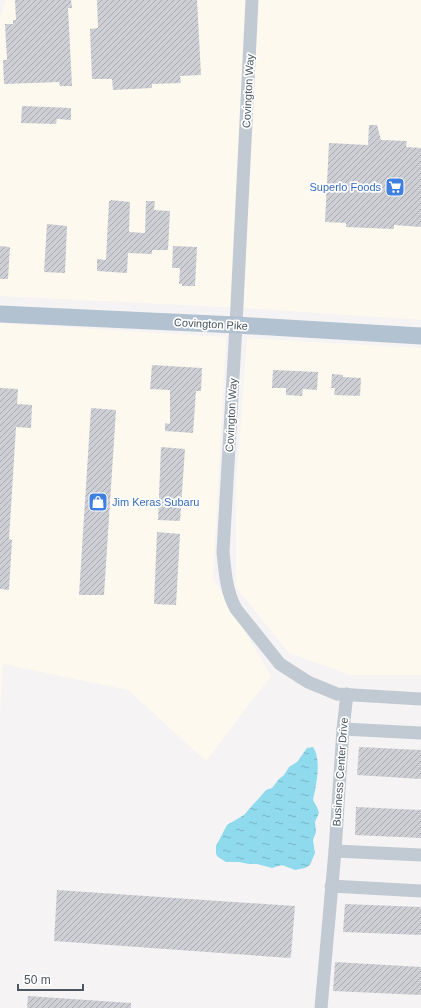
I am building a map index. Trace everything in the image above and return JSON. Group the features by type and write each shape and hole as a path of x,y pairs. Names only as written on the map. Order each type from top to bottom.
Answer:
{"main road":[{"name":"Covington Pike","path":"0,314 236,325 421,336"}],"street":[{"name":"Covington Way","path":"252,0 223,552 226,584 231,601 236,609 280,664 308,682 337,694 421,699"},
{"name":"Business Center Drive","path":"321,1008 347,694"},
{"path":"343,729 421,733"},
{"path":"335,851 421,855"},
{"path":"331,886 421,891"}],"shaded area":[{"path":"6,0 421,0 421,320 244,308 0,296 0,17"},
{"path":"0,323 226,337 213,578 271,676 206,761 128,690 3,664 0,717"},
{"path":"247,338 421,348 421,675 350,675 289,653 236,587 236,487"}],"water":[{"path":"313,747 316,752 318,766 313,800 319,813 315,822 316,832 313,840 315,853 310,865 305,868 295,870 282,865 272,868 257,864 226,862 218,857 216,854 216,846 227,825 244,815 266,790 272,788 289,767 297,762 307,748"}],"building":[{"path":"15,0 71,0 72,8 68,8 72,86 60,86 59,82 4,84 3,60 7,60 5,24 13,24 13,20 16,20"},
{"path":"97,0 197,0 201,75 180,76 181,83 152,84 152,88 113,90 112,79 92,79 90,29 98,28"},
{"path":"22,106 71,108 71,120 57,119 56,124 21,123"},
{"path":"369,125 377,125 381,140 407,141 406,147 421,148 421,227 394,225 394,229 346,227 346,223 325,222 329,143 368,145"},
{"path":"109,201 130,202 129,232 145,233 146,201 155,201 154,210 170,211 168,250 152,250 152,254 128,253 127,273 97,271 97,259 106,260"},
{"path":"47,224 67,226 65,273 44,272"},
{"path":"0,246 10,247 8,279 0,279"},
{"path":"173,246 197,247 195,286 182,286 182,284 179,284 180,268 172,268"},
{"path":"152,365 202,368 201,391 196,391 193,433 165,431 165,423 170,424 170,390 150,389"},
{"path":"273,370 318,372 317,390 303,389 302,396 286,395 286,388 272,388"},
{"path":"332,374 343,375 343,377 361,378 360,396 334,395 335,388 331,388"},
{"path":"0,388 18,389 17,404 32,405 31,428 16,427 9,539 12,540 9,590 0,589"},
{"name":"Jim Keras Subaru","path":"91,408 116,410 104,595 79,595"},
{"path":"161,447 185,449 180,521 158,520"},
{"path":"157,532 180,534 176,605 154,604"},
{"path":"359,747 421,750 421,779 357,775"},
{"path":"356,807 421,810 421,838 355,835"},
{"path":"57,890 295,906 291,956 290,958 54,941"},
{"path":"345,904 421,907 421,935 343,932"},
{"path":"335,962 421,967 421,995 333,991"},
{"path":"28,996 131,1003 131,1008 27,1008"}],"place":[{"name":"Superlo Foods","path":"395,187"},
{"name":"Jim Keras Subaru","path":"98,502"}]}
